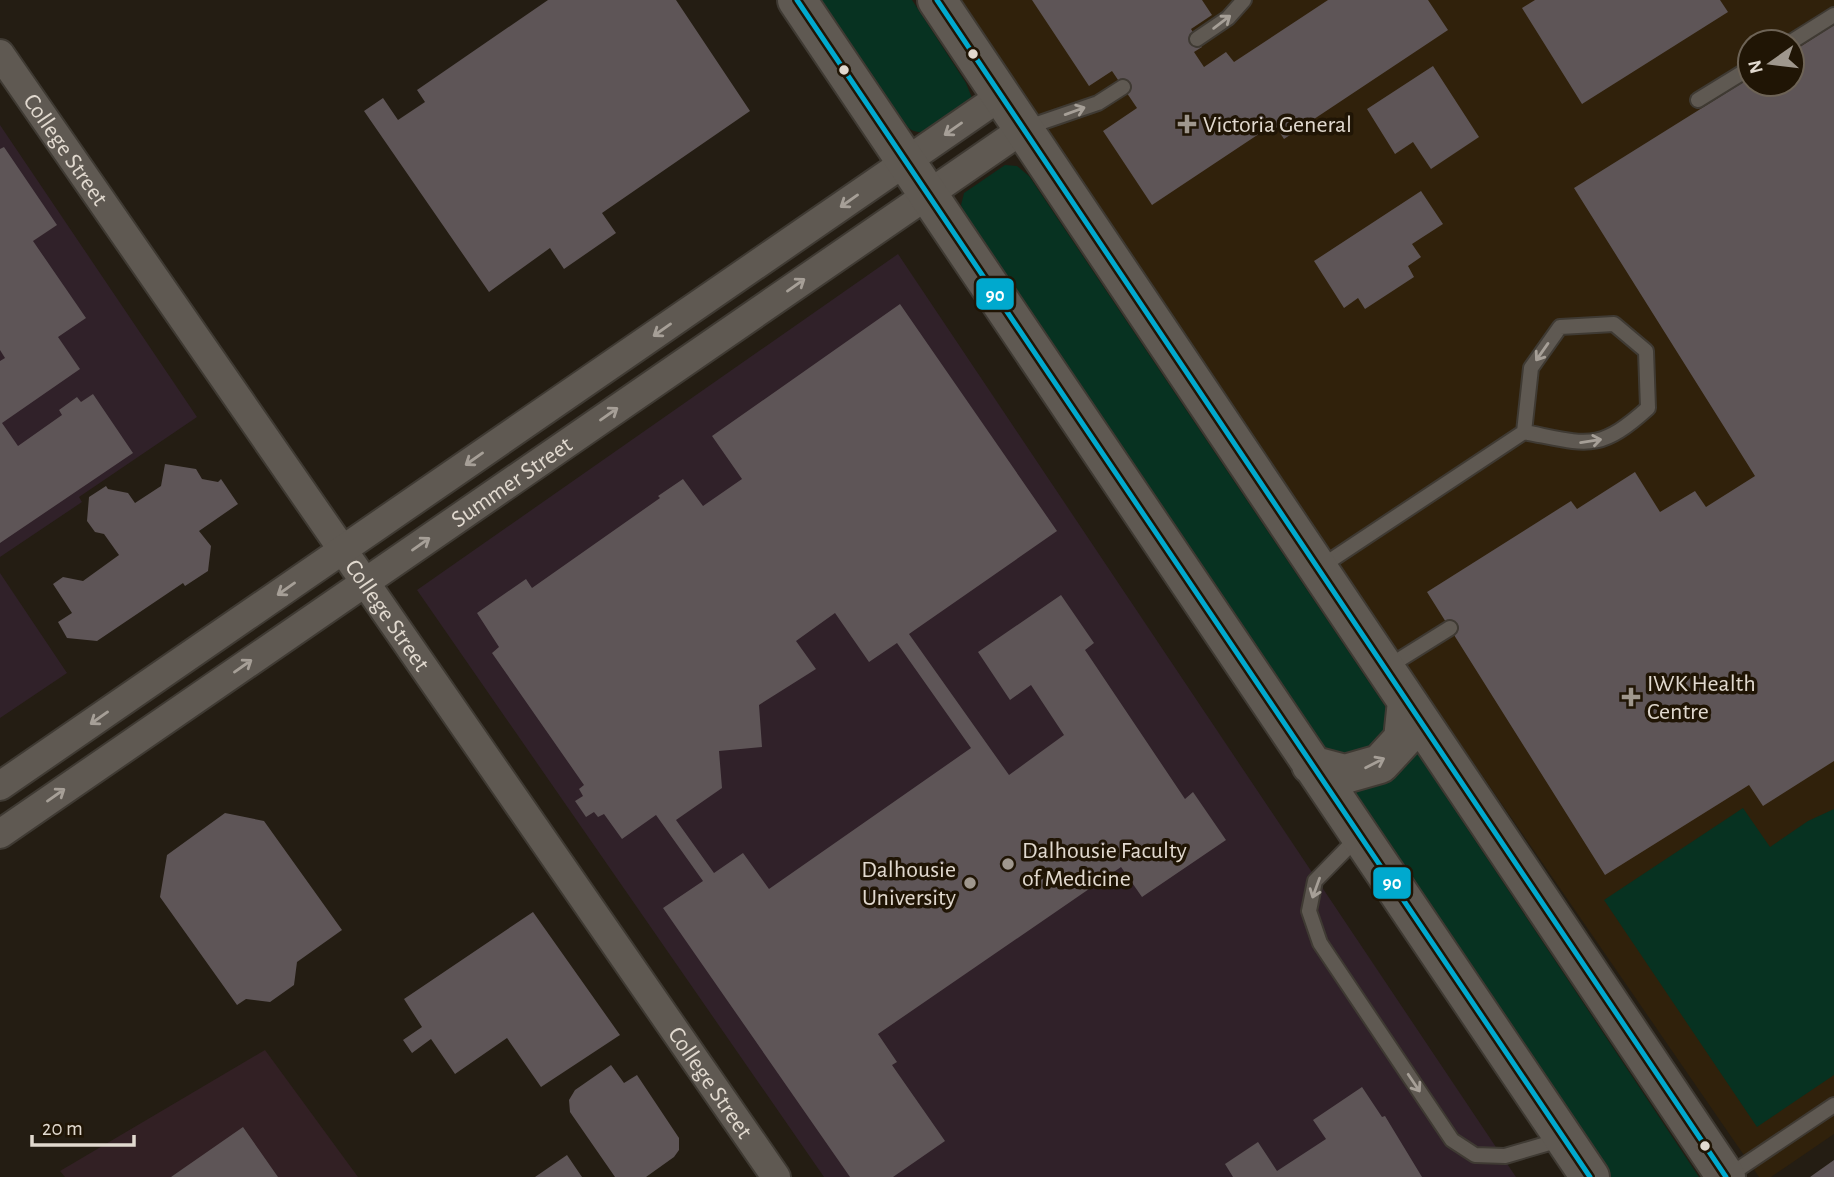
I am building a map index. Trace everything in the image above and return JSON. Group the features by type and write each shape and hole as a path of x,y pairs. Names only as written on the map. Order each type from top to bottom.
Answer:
{"street":[{"path":"797,0 1590,1177"},
{"path":"937,0 1726,1177"},
{"name":"College Street","path":"0,54 773,1176"},
{"name":"Summer Street","path":"0,786 1001,96"},
{"name":"Summer Street","path":"0,834 1023,129"},
{"path":"1311,765 1345,774 1380,764 1404,739 1407,701"}],"lane":[{"path":"1197,39 1228,18 1244,0"},
{"path":"1806,33 1834,15"},
{"path":"1698,100 1736,77"},
{"path":"1023,129 1098,103 1123,87"},
{"path":"1318,569 1524,432 1587,444 1620,433 1648,408 1646,351 1614,324 1560,327 1531,368 1524,432"},
{"path":"1385,669 1450,628"},
{"path":"1359,836 1315,881 1309,911 1320,943 1452,1140 1475,1155 1505,1156 1564,1139"},
{"path":"1726,1177 1834,1105"}],"shaded area":[{"name":"IWK Health Centre","path":"961,0 1834,0 1834,1134 1771,1177 1759,1177 1126,259"},
{"path":"0,125 197,417 79,497 82,502 0,557"},
{"name":"Dalhousie University","path":"898,254 1516,1177 824,1177 417,590"},
{"path":"0,573 67,673 0,718"},
{"path":"265,1050 358,1177 65,1177 60,1171"}],"green space":[{"path":"820,0 912,0 966,83 972,98 938,127 921,132 912,130 896,116"},
{"path":"1005,165 1017,166 1029,176 1389,712 1391,727 1375,751 1328,756 968,221 961,205 964,193"},
{"path":"1413,747 1699,1177 1608,1177 1351,789"},
{"path":"1743,808 1770,847 1808,821 1834,809 1834,1075 1757,1127 1604,900"}],"building":[{"path":"548,0 676,0 750,111 602,213 616,233 564,269 550,248 489,292 364,111 383,98 398,120 425,102 417,90"},
{"path":"1032,0 1202,0 1212,15 1191,29 1202,47 1194,52 1204,67 1226,52 1234,62 1328,0 1428,0 1448,30 1284,139 1274,124 1152,205 1103,131 1137,108 1112,71 1089,86"},
{"path":"1535,0 1720,0 1728,12 1582,104 1522,8"},
{"path":"1834,25 1834,761 1763,806 1749,785 1605,875 1427,592 1571,501 1577,509 1635,472 1660,512 1695,491 1706,507 1755,476 1574,188 1736,87 1736,98 1806,98 1806,43"},
{"path":"1433,66 1479,137 1431,169 1413,142 1395,154 1367,109"},
{"path":"4,147 57,225 33,241 86,318 58,337 80,369 2,423 18,446 62,415 59,410 77,397 81,402 93,394 133,453 0,543 0,361 5,358 0,350 0,149"},
{"path":"1421,191 1443,224 1412,244 1421,257 1408,266 1414,277 1365,309 1358,298 1344,308 1314,261"},
{"path":"900,304 1057,531 909,634 1009,775 1064,735 1031,685 1010,700 978,652 1061,595 1094,643 1085,650 1185,799 1193,792 1226,840 1142,897 1121,867 878,1034 897,1062 892,1065 945,1141 893,1177 850,1177 663,908 703,881 656,815 622,839 604,814 598,817 594,812 586,817 575,801 583,796 579,789 584,785 492,653 499,647 477,613 526,579 532,588 683,479 703,506 742,479 712,436","holes":["835,613 869,662 897,643 971,748 769,889 743,853 714,873 676,820 722,788 719,751 762,747 759,705 816,669 796,641"]},
{"path":"165,464 196,469 202,479 218,482 221,479 238,504 199,531 211,546 208,571 185,586 183,583 97,641 67,638 58,622 72,613 53,584 63,577 83,581 119,555 104,534 95,532 87,521 89,497 106,486 108,489 128,493 135,503 161,486"},
{"path":"225,813 264,821 342,930 297,962 294,985 270,1002 246,999 237,1005 160,897 167,855"},
{"path":"533,912 620,1035 541,1087 507,1038 455,1074 431,1039 412,1053 403,1040 422,1027 404,999"},
{"path":"611,1065 624,1083 637,1075 679,1138 679,1150 674,1157 646,1177 615,1177 570,1112 569,1100 575,1090"},
{"path":"1362,1087 1382,1117 1385,1116 1422,1177 1233,1177 1225,1164 1258,1142 1277,1171 1326,1139 1313,1120"},
{"path":"243,1127 278,1177 171,1177"},
{"path":"567,1155 582,1177 535,1177"},
{"path":"1834,1160 1834,1177 1810,1177"}],"transit line":[{"name":"90","path":"797,0 1590,1177"},
{"name":"90","path":"937,0 1726,1177"}],"place":[{"name":"Victoria General","path":"1187,124"},
{"name":"IWK Health Centre","path":"1631,697"},
{"name":"Dalhousie Faculty of Medicine","path":"1008,864"},
{"name":"Dalhousie University","path":"970,883"}]}
